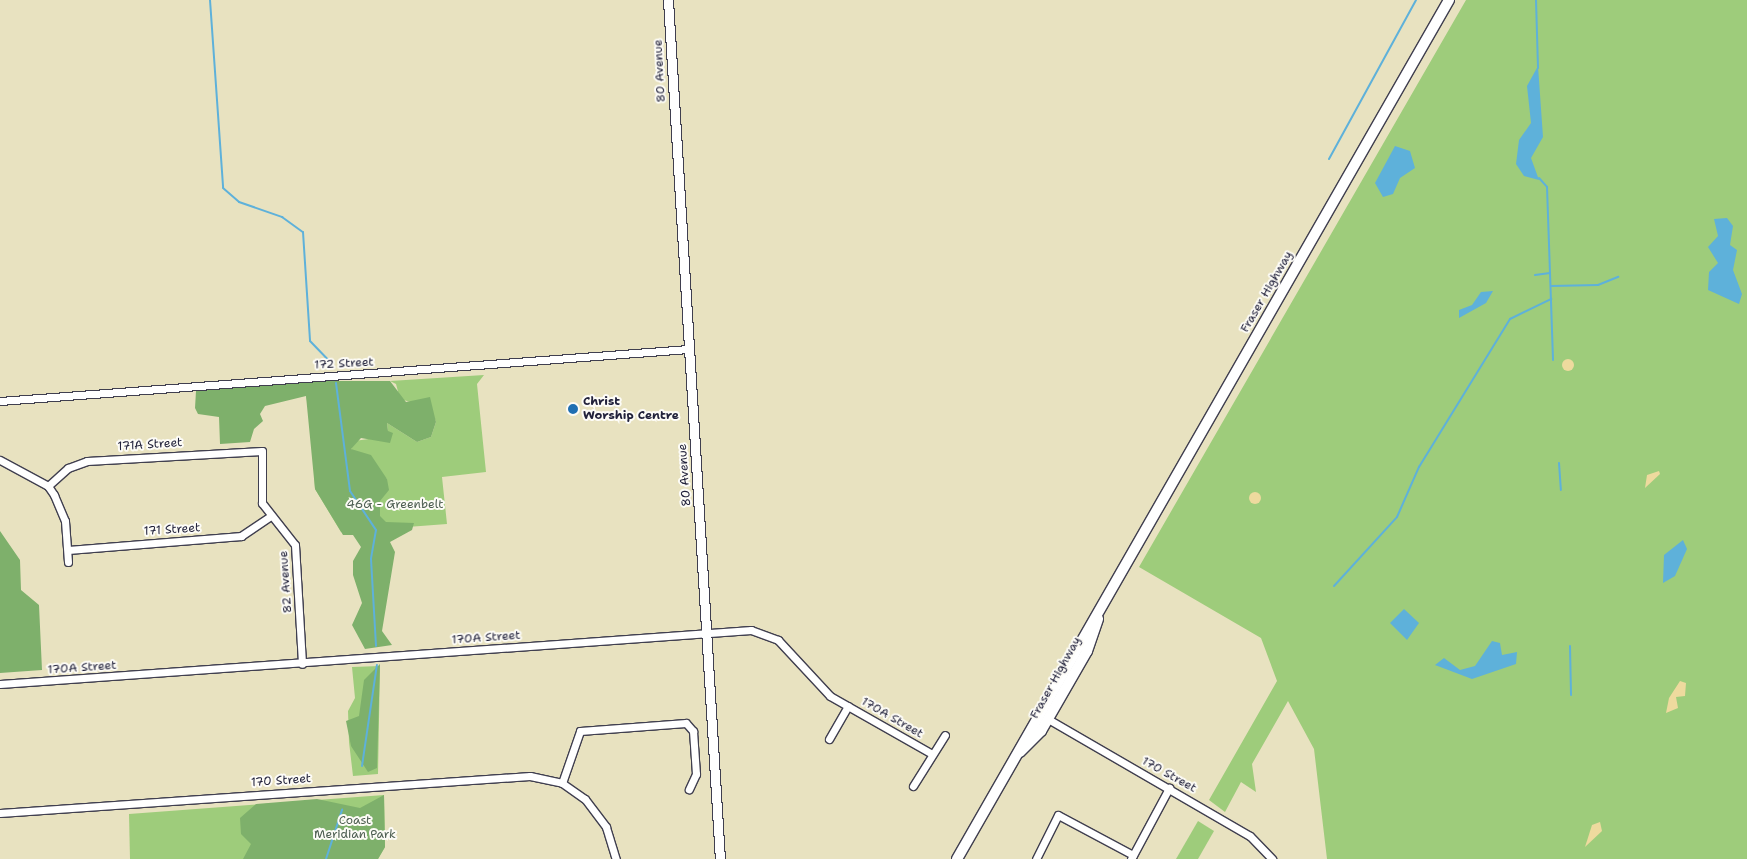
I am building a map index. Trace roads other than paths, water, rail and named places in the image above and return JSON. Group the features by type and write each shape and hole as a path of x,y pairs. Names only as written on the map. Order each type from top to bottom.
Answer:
{"main road":[{"name":"80 Avenue","path":"668,0 720,859"},
{"name":"Fraser Highway","path":"957,859 1011,761 1449,0"},
{"name":"Fraser Highway","path":"1011,761 1048,719 1066,688 1087,651 1106,597"},
{"path":"1066,688 1076,659 1074,652"}],"street":[{"name":"172 Street","path":"0,401 689,349"},
{"name":"171A Street","path":"48,486 68,468 87,461 262,451"},
{"name":"82 Avenue","path":"262,451 260,496 271,516 295,545 302,664"},
{"path":"0,460 48,486 64,514 68,562"},
{"name":"171 Street","path":"68,550 241,536 271,516"},
{"name":"170A Street","path":"0,684 302,664 751,630 773,637 828,694 932,754"},
{"path":"829,739 848,706"},
{"name":"170 Street","path":"1048,719 1250,836 1272,859"},
{"path":"562,783 580,731 690,724 696,774 689,789"},
{"path":"913,786 945,735"},
{"name":"170 Street","path":"0,813 514,776 562,783 573,790 600,816 616,859"},
{"path":"1036,859 1058,815 1132,857 1169,788"}],"water":[{"path":"1538,66 1543,137 1531,158 1539,180 1524,176 1516,164 1519,140 1531,123 1527,86"},
{"path":"1395,146 1410,151 1415,168 1400,178 1393,194 1383,197 1375,183"},
{"path":"1727,218 1733,226 1730,245 1737,250 1733,270 1742,294 1739,304 1708,290 1709,272 1718,263 1708,247 1718,236 1714,219"},
{"path":"1493,291 1486,303 1459,318 1459,310 1472,305 1481,292"},
{"path":"1683,540 1687,549 1675,576 1663,583 1664,555"},
{"path":"1404,609 1419,623 1407,640 1390,623"},
{"path":"1492,641 1500,643 1502,655 1517,652 1516,664 1472,679 1435,665 1444,658 1460,670 1475,666"}],"waterway":[{"path":"210,0 223,188 239,202 282,217 303,232 310,341 333,365"},
{"path":"1329,159 1416,0"},
{"path":"1536,0 1538,68"},
{"path":"1539,178 1547,187 1553,360"},
{"path":"1535,275 1550,273"},
{"path":"1551,286 1598,285 1618,277"},
{"path":"1334,586 1397,517 1419,467 1510,319 1551,299"},
{"path":"336,383 350,491 376,530 371,559 376,646"},
{"path":"1559,463 1561,490"},
{"path":"1570,646 1571,695"},
{"path":"362,766 377,665"},
{"path":"326,859 342,810"}],"place":[{"name":"Christ Worship Centre","path":"573,409"}],"park label":[{"name":"46G - Greenbelt","path":"395,505"},
{"name":"Coast Meridian Park","path":"355,828"}]}
